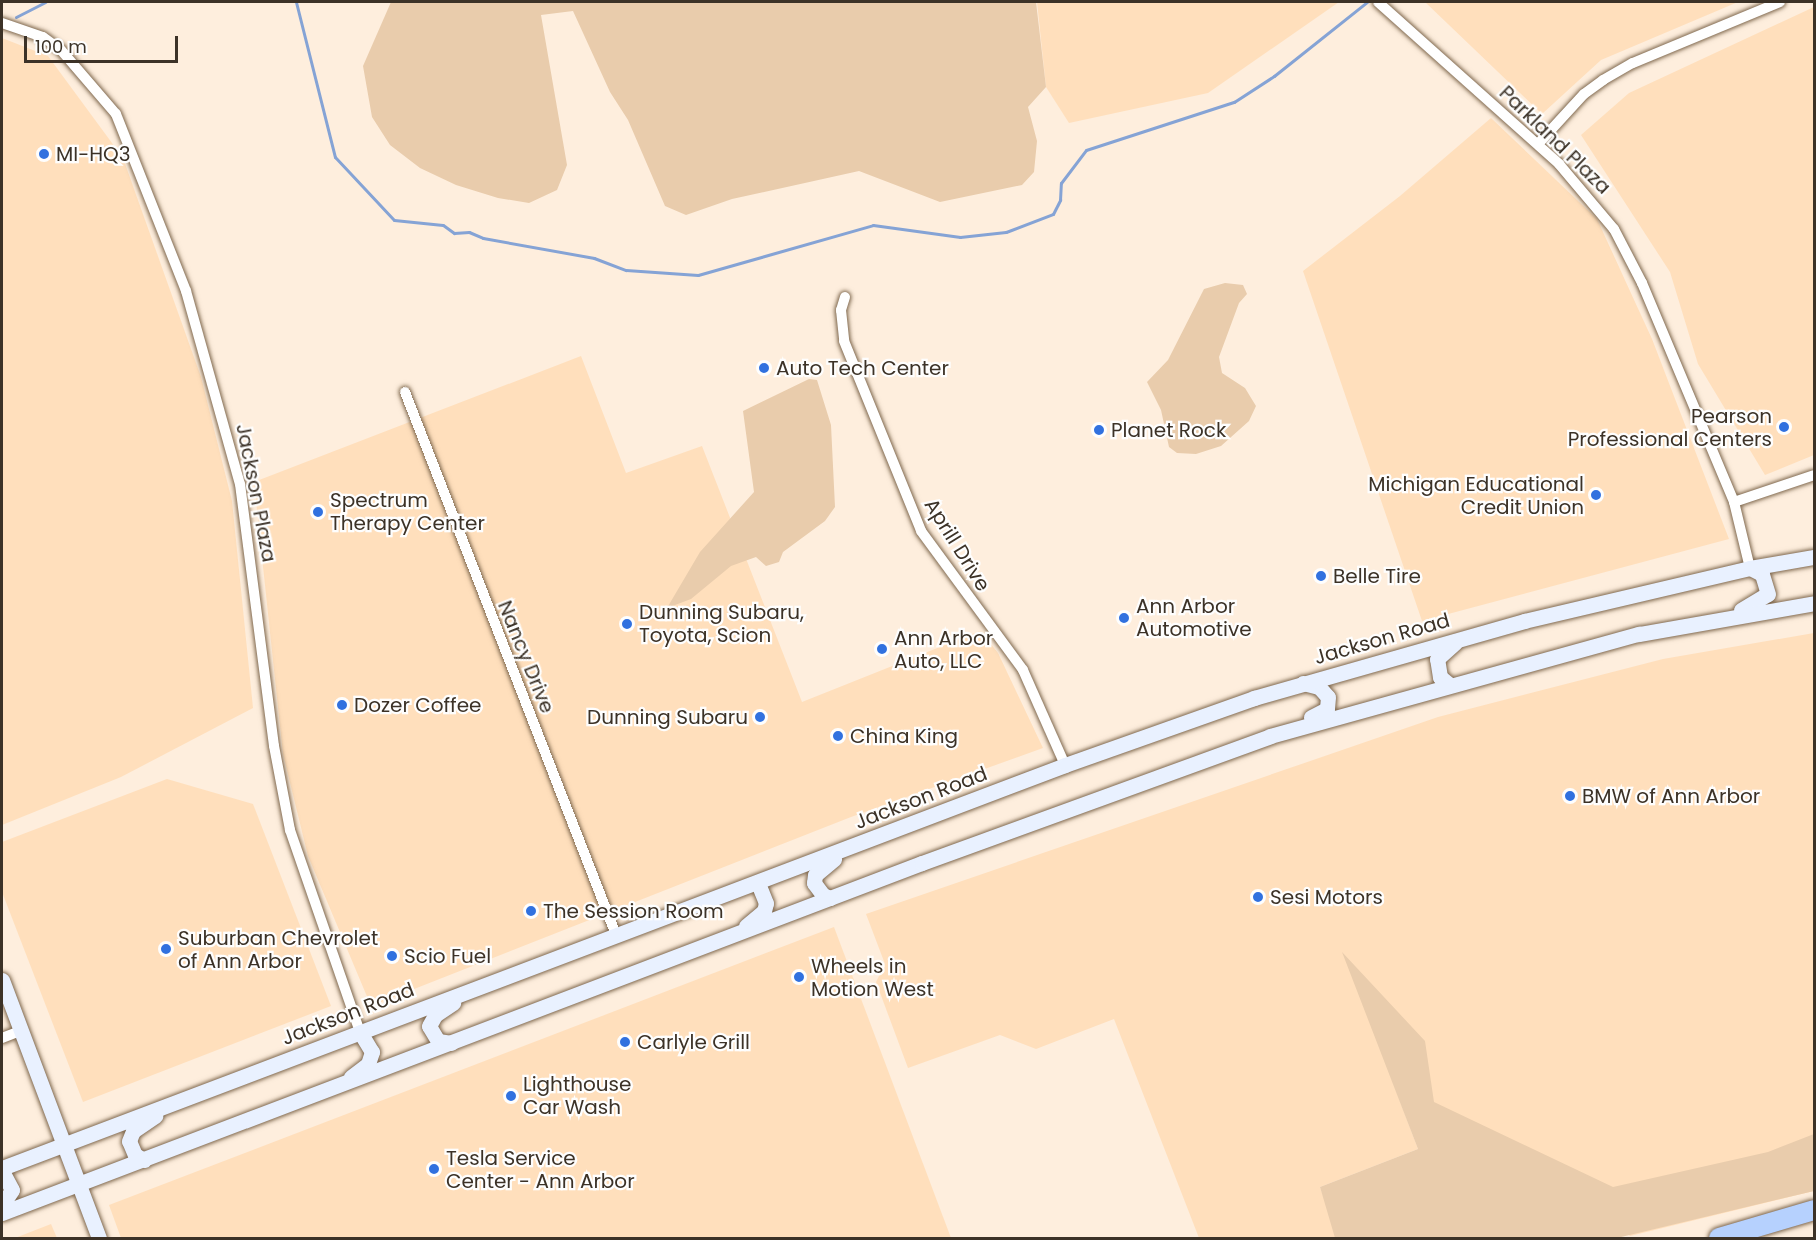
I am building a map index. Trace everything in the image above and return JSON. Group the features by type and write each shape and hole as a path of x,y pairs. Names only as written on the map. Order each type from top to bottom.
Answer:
{"highway":[{"path":"1719,1239 1815,1210"}],"main road":[{"name":"Jackson Road","path":"2,1169 1065,765 1302,683 1462,638 1750,567 1815,557"},
{"path":"1719,620 1763,600 1768,594 1762,574 1750,567"},
{"path":"2,1213 830,898 1270,736 1639,634 1815,603"},
{"path":"1450,685 1440,676 1437,659 1462,638"},
{"path":"1270,736 1327,709 1325,692 1302,683"},
{"path":"830,898 818,890 815,875 854,846"},
{"path":"728,937 764,912 766,903 758,883"},
{"path":"2,980 99,1239"},
{"path":"451,1043 438,1041 432,1036 430,1021 476,988"},
{"path":"328,1090 368,1064 370,1044 360,1032"},
{"path":"144,1160 131,1147 133,1131 186,1098"},
{"path":"2,1169 12,1190 2,1205"}],"street":[{"path":"1538,144 1584,94 1604,80 1634,63 1780,2"},
{"name":"Parkland Plaza","path":"1382,5 1538,144 1592,199 1626,250 1734,502 1750,567"},
{"name":"Jackson Plaza","path":"2,23 43,37 61,50 116,114 186,291 240,484 275,756 290,830 360,1032"},
{"name":"Aprill Drive","path":"845,297 841,310 844,341 921,531 1023,670 1065,765"},
{"name":"Nancy Drive","path":"405,392 616,935"},
{"path":"1734,502 1815,475"},
{"path":"2,1038 20,1031"}],"shaded area":[{"path":"391,2 1036,2 1046,87 1028,107 1037,141 1034,172 1022,185 940,202 859,171 732,199 686,215 665,206 628,120 610,92 573,11 541,15 567,165 557,190 529,203 498,198 456,185 420,168 390,145 372,117 363,66"},
{"path":"1037,2 1339,2 1208,93 1069,123 1046,87"},
{"path":"1425,2 1738,2 1601,60 1542,114"},
{"path":"1814,7 1814,455 1765,475 1698,364 1670,272 1581,135 1629,93"},
{"path":"2,38 48,56 123,158 201,377 232,501 253,708 121,777 2,825"},
{"path":"1491,118 1597,219 1652,339 1729,539 1422,621 1303,271 1400,196"},
{"path":"1225,283 1243,285 1247,294 1239,303 1219,357 1222,373 1245,388 1256,406 1249,421 1221,446 1196,454 1177,453 1169,447 1161,410 1147,382 1168,360 1204,289"},
{"path":"581,356 626,473 702,446 802,702 980,631 998,653 1043,748 851,817 371,1006 308,856 283,754 254,482"},
{"path":"809,379 817,380 831,425 835,507 825,521 783,552 779,562 766,566 756,557 731,566 691,599 667,608 700,552 754,492 743,411"},
{"path":"1814,633 1814,1191 1630,1236 1389,1072 1418,1149 1320,1187 1338,1238 1199,1238 1114,1019 1036,1049 1000,1035 908,1068 876,982 885,964 866,914 1438,717 1663,659"},
{"name":"Suburban Chevrolet of Ann Arbor","path":"167,779 253,804 331,1006 83,1102 2,892 2,842"},
{"path":"834,927 951,1238 121,1238 109,1205"},
{"path":"1342,952 1425,1041 1434,1102 1613,1187 1768,1152 1814,1134 1814,1191 1617,1238 1335,1238 1320,1187 1418,1149"},
{"path":"51,1224 57,1238 15,1238"}],"waterway":[{"path":"16,17 45,2"},
{"path":"296,2 335,157 394,220 443,225 454,233 469,232 483,238 594,258 626,270 698,275 873,225 960,237 1006,232 1053,214 1060,200 1061,183 1086,150 1234,102 1274,76 1367,2"}],"place":[{"name":"MI-HQ3","path":"44,154"},
{"name":"Auto Tech Center","path":"764,368"},
{"name":"Pearson Professional Centers","path":"1784,427"},
{"name":"Planet Rock","path":"1099,430"},
{"name":"Michigan Educational Credit Union","path":"1596,495"},
{"name":"Spectrum Therapy Center","path":"318,512"},
{"name":"Belle Tire","path":"1321,576"},
{"name":"Ann Arbor Automotive","path":"1124,618"},
{"name":"Dunning Subaru, Toyota, Scion","path":"627,624"},
{"name":"Ann Arbor Auto, LLC","path":"882,649"},
{"name":"Dozer Coffee","path":"342,705"},
{"name":"Dunning Subaru","path":"760,717"},
{"name":"China King","path":"838,736"},
{"name":"BMW of Ann Arbor","path":"1570,796"},
{"name":"Sesi Motors","path":"1258,897"},
{"name":"The Session Room","path":"531,911"},
{"name":"Suburban Chevrolet of Ann Arbor","path":"166,949"},
{"name":"Scio Fuel","path":"392,956"},
{"name":"Wheels in Motion West","path":"799,977"},
{"name":"Carlyle Grill","path":"625,1042"},
{"name":"Lighthouse Car Wash","path":"511,1096"},
{"name":"Tesla Service Center - Ann Arbor","path":"434,1169"}]}
